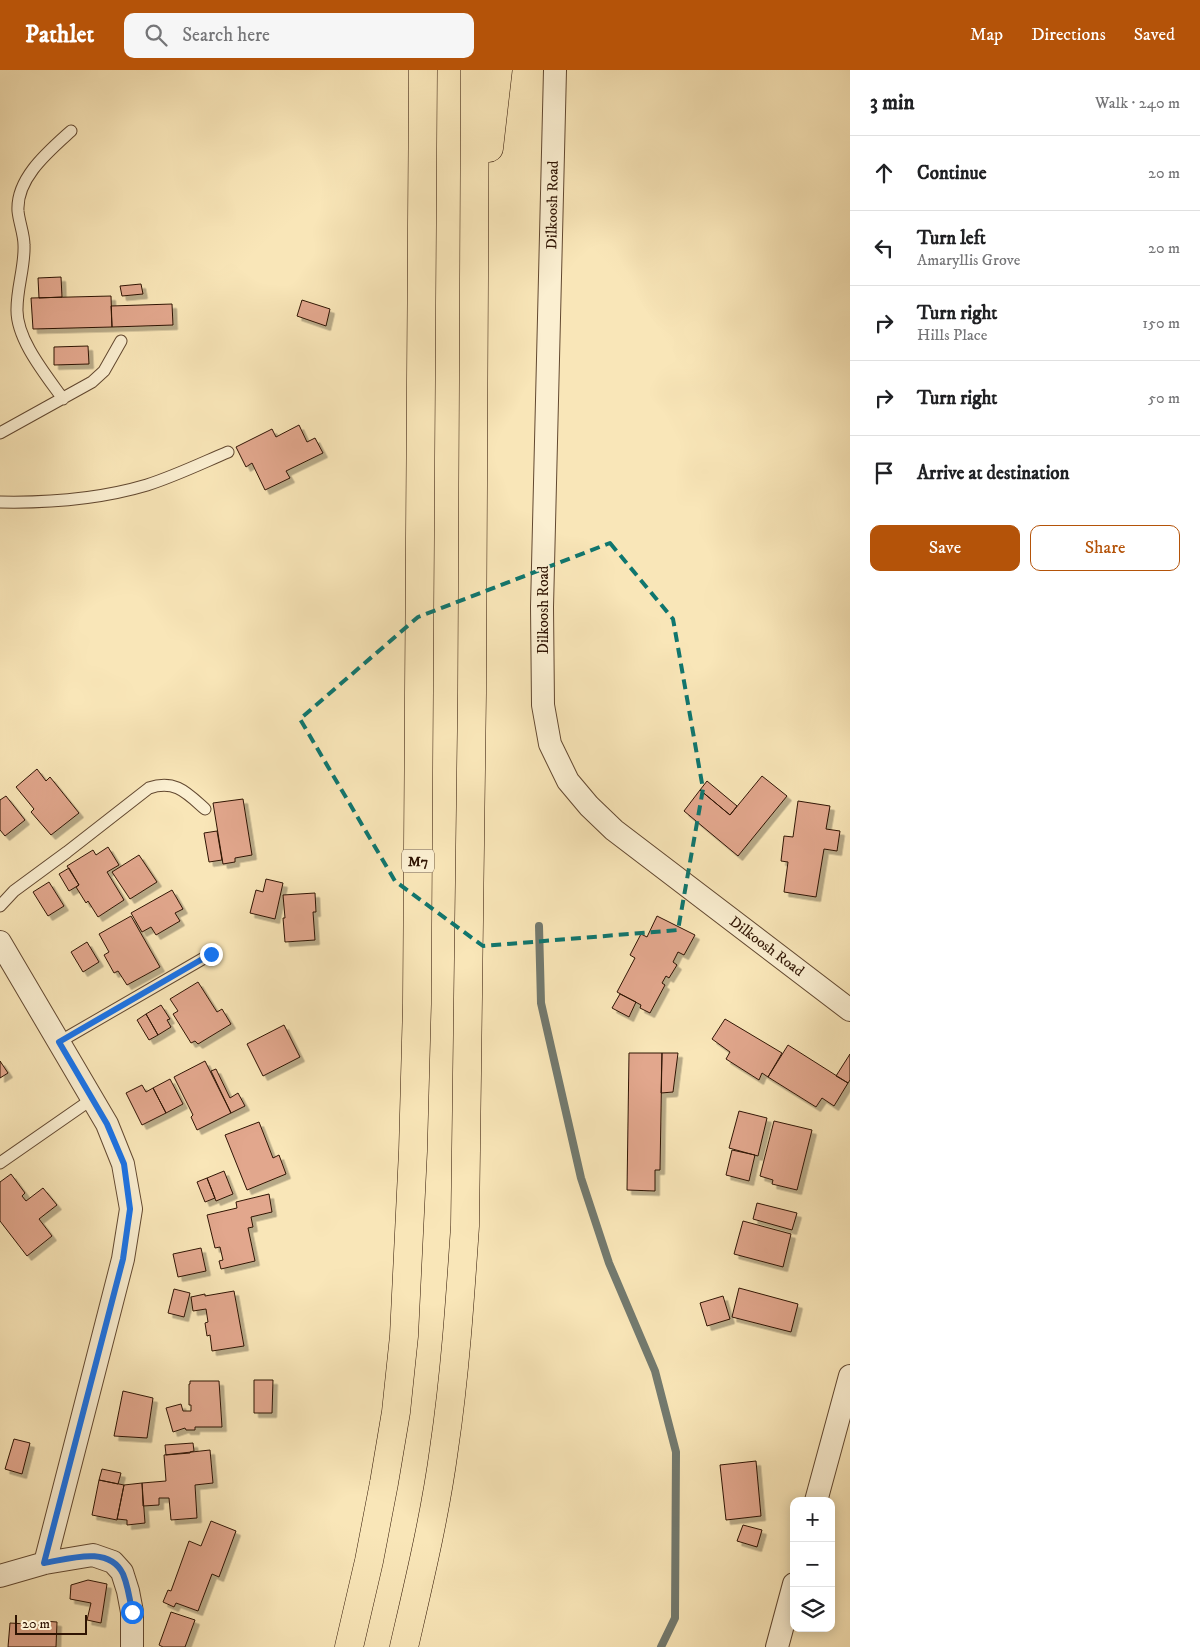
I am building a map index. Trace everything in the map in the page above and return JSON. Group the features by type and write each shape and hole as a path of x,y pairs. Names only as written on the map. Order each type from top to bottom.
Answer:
{"highway":[{"name":"M7","path":"349,1647 369,1561 396,1412 404,1336 413,1151 417,994 422,70"},
{"path":"404,1647 432,1519 444,1450 459,1312 465,1226 472,693 475,70"},
{"path":"474,198 489,149 498,70"}],"street":[{"name":"Dilkoosh Road","path":"555,70 542,607 543,705 550,744 568,781 589,806 614,830 850,1010"},
{"path":"0,942 107,1124 124,1164 130,1209 123,1259 44,1563"},
{"path":"817,1497 850,1376"},
{"path":"0,1576 44,1563 93,1555 113,1562 122,1572 128,1590 132,1612 132,1647"},
{"path":"777,1647 793,1587"}],"lane":[{"path":"62,399 33,356 19,329 16,310 24,244 18,210 22,190 32,169 47,152 71,132"},
{"path":"0,434 92,382 104,370 121,341"},
{"path":"0,502 31,503 104,494 147,485 228,452"},
{"path":"0,906 14,891 149,788 158,785 171,785 184,790 205,809"},
{"path":"59,1042 211,954"},
{"path":"0,1163 92,1099"}],"highlighted area":[{"path":"610,543 673,619 703,789 678,930 483,946 395,881 300,719 418,617"}],"building":[{"path":"61,277 62,297 39,298 38,278"},
{"path":"141,284 143,294 122,296 120,286"},
{"path":"111,296 112,327 33,329 31,298"},
{"path":"302,300 330,309 326,326 297,316"},
{"path":"172,304 173,325 112,327 111,306"},
{"path":"88,346 89,364 54,365 54,347"},
{"path":"299,425 307,442 315,438 323,453 286,471 290,478 265,490 252,463 246,467 236,447 272,429 276,437"},
{"path":"37,769 46,781 50,777 79,813 51,835 31,812 34,809 16,787"},
{"path":"762,776 787,796 738,856 684,811 700,790 730,815"},
{"path":"707,781 737,806 730,815 700,790"},
{"path":"6,796 25,820 5,836 0,830 0,800"},
{"path":"243,799 252,855 235,858 235,862 223,864 213,803"},
{"path":"798,801 830,806 826,829 840,831 837,851 824,849 816,897 784,892 788,862 781,861 784,836 793,837"},
{"path":"217,831 222,860 209,862 204,833"},
{"path":"108,847 119,865 107,872 124,900 98,917 76,887 79,885 67,866 93,850 96,855"},
{"path":"139,855 157,882 130,899 112,872"},
{"path":"69,868 79,885 69,891 59,874"},
{"path":"266,879 283,883 275,919 250,913 256,890 263,892"},
{"path":"49,882 64,906 48,916 33,892"},
{"path":"172,890 183,909 175,913 180,921 156,935 151,927 142,932 131,913"},
{"path":"315,893 316,912 313,912 315,940 285,942 283,895"},
{"path":"131,916 160,967 127,985 118,971 114,973 104,955 109,952 99,934"},
{"path":"657,916 695,935 684,955 678,952 673,962 677,965 669,978 666,976 662,983 665,985 650,1013 640,1008 641,1005 617,992 635,958 630,955 641,934 647,937"},
{"path":"87,942 99,962 83,972 71,952"},
{"path":"198,982 217,1012 222,1009 231,1024 198,1044 195,1041 191,1043 173,1014 178,1011 170,999"},
{"path":"620,994 636,1002 629,1017 612,1008"},
{"path":"161,1005 170,1019 167,1020 171,1027 158,1035 146,1014"},
{"path":"146,1014 158,1035 149,1040 137,1020"},
{"path":"725,1019 782,1053 768,1077 762,1073 759,1080 726,1059 730,1052 712,1039"},
{"path":"284,1025 300,1057 263,1076 247,1044"},
{"path":"788,1045 848,1083 834,1106 822,1098 816,1107 768,1077"},
{"path":"629,1053 662,1053 660,1170 655,1170 655,1191 627,1190"},
{"path":"662,1053 678,1053 673,1092 661,1093"},
{"path":"850,1054 850,1080 848,1083 836,1076"},
{"path":"0,1061 8,1073 0,1078"},
{"path":"205,1061 231,1113 197,1130 191,1117 193,1115 174,1077"},
{"path":"216,1069 230,1098 238,1093 245,1106 231,1113 211,1071"},
{"path":"170,1079 183,1104 166,1113 153,1088"},
{"path":"142,1085 146,1092 153,1088 166,1113 142,1125 126,1093"},
{"path":"739,1111 767,1118 758,1156 729,1148"},
{"path":"774,1121 812,1130 797,1190 772,1184 773,1180 760,1176"},
{"path":"259,1122 273,1158 279,1155 286,1174 247,1190 225,1135"},
{"path":"732,1150 755,1155 749,1181 726,1175"},
{"path":"224,1171 233,1194 216,1201 207,1178"},
{"path":"11,1174 25,1193 22,1196 26,1201 43,1188 57,1205 39,1219 52,1236 27,1256 0,1221 0,1182"},
{"path":"207,1178 215,1198 205,1202 197,1182"},
{"path":"269,1194 272,1212 251,1217 253,1227 248,1228 255,1261 221,1269 219,1261 223,1260 220,1247 215,1248 207,1215 237,1208 236,1202"},
{"path":"757,1203 797,1213 792,1230 753,1219"},
{"path":"743,1221 791,1234 783,1267 734,1254"},
{"path":"201,1248 206,1271 178,1277 173,1254"},
{"path":"739,1288 798,1304 791,1332 732,1317"},
{"path":"174,1289 190,1293 184,1317 168,1313"},
{"path":"234,1291 244,1346 212,1351 210,1335 207,1336 205,1323 208,1322 206,1309 193,1311 191,1297"},
{"path":"723,1296 730,1319 707,1326 700,1303"},
{"path":"254,1380 273,1380 272,1413 254,1413"},
{"path":"190,1381 219,1381 222,1427 195,1427 195,1430 186,1430 185,1428 173,1432 166,1408 181,1404 183,1411 191,1411 191,1405 189,1405"},
{"path":"123,1391 153,1398 147,1438 114,1436"},
{"path":"14,1439 30,1443 22,1474 5,1469"},
{"path":"193,1443 194,1451 190,1453 166,1455 165,1445"},
{"path":"210,1450 213,1483 195,1485 197,1518 171,1520 169,1498 159,1498 159,1505 143,1506 142,1483 166,1481 164,1455"},
{"path":"756,1461 761,1516 726,1520 720,1465"},
{"path":"102,1469 121,1473 118,1484 99,1480"},
{"path":"99,1480 124,1485 117,1520 92,1515"},
{"path":"142,1483 145,1523 127,1525 127,1520 117,1519 124,1485"},
{"path":"211,1521 236,1531 219,1577 212,1574 198,1611 176,1603 174,1607 163,1602 168,1590 171,1591 189,1541 201,1546"},
{"path":"743,1525 762,1530 757,1547 737,1541"},
{"path":"88,1580 107,1584 101,1623 87,1620 91,1603 70,1599 71,1585"},
{"path":"171,1612 195,1620 185,1647 163,1647 159,1645"},
{"path":"43,1621 57,1622 56,1647 8,1647 10,1623 43,1625"}],"waterway":[{"path":"539,926 541,1003 581,1178 609,1263 655,1371 676,1452 675,1618 661,1647"}],"route":[{"path":"132,1612 122,1572 113,1562 93,1555 44,1563 123,1259 130,1209 124,1164 107,1124 59,1042 211,954"}]}
